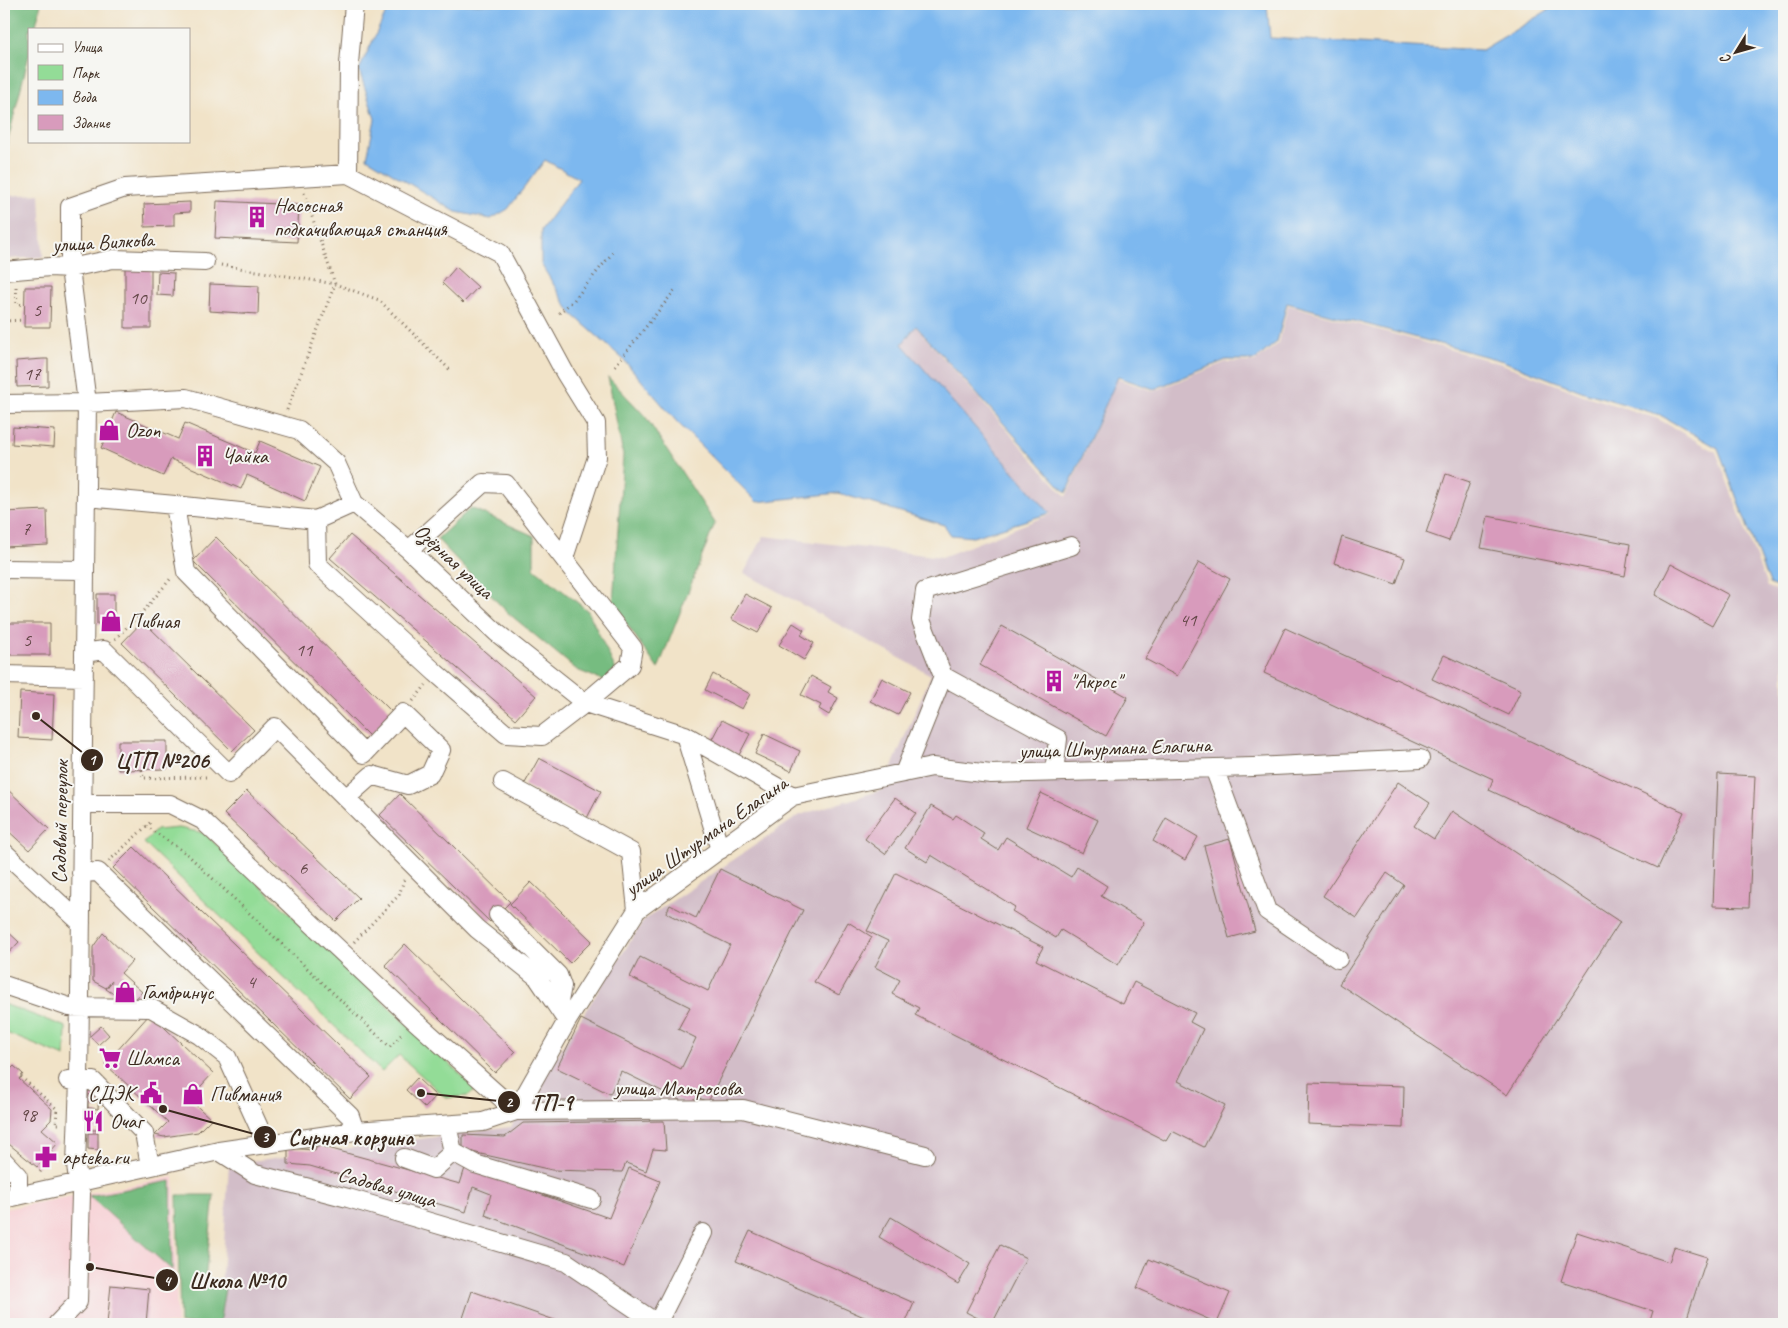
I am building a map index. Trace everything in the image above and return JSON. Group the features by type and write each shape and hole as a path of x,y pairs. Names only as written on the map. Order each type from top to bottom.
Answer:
{"street":[{"path":"348,174 349,64 354,4"},
{"path":"298,177 348,174 500,253 564,373 596,422 597,458 564,558"},
{"name":"Садовый переулок","path":"57,1324 78,1302 80,1188 76,1164 73,1080 80,1007 81,923 90,873 82,804 87,403 70,268 70,207 125,188 298,177"},
{"name":"улица Вилкова","path":"11,270 70,268 113,259 205,262"},
{"name":"Озёрная улица","path":"4,404 87,403 186,398 299,430 336,463 354,503 409,550 498,633 585,703 685,735 794,796"},
{"path":"316,520 317,564 506,734 542,736 630,665 633,648 506,484 484,483 409,550"},
{"path":"86,498 316,520 354,503"},
{"path":"174,505 186,572 364,754 403,713 441,750 430,774 408,785 372,775 346,798"},
{"path":"1054,772 1058,739 943,676 921,620 925,591 1071,546"},
{"path":"4,569 85,570"},
{"path":"84,653 104,650 228,774 275,727 477,929 537,977 563,1014"},
{"path":"4,675 84,676"},
{"path":"904,773 943,676"},
{"path":"685,735 720,850"},
{"name":"улица Штурмана Елагина","path":"516,1111 563,1014 637,910 794,796 932,767 991,774 1420,760"},
{"path":"1214,768 1267,911 1338,959"},
{"path":"503,782 631,852 637,910"},
{"path":"4,1161 18,1176 11,1197 80,1188 150,1166 219,1151 355,1131 483,1122 516,1111 415,1021 202,820 170,804 82,804"},
{"path":"4,852 81,923"},
{"path":"90,873 350,1116 355,1131"},
{"path":"498,915 558,975 562,986 563,1014"},
{"path":"4,985 69,1007 151,1008 198,1034 227,1057 266,1144"},
{"path":"73,1080 93,1081 144,1133 150,1166"},
{"name":"улица Матросова","path":"516,1111 743,1109 925,1155"},
{"path":"447,1124 452,1152"},
{"name":"Садовая улица","path":"219,1151 255,1174 348,1198 566,1262 657,1324"},
{"path":"404,1158 434,1169 452,1152"},
{"path":"452,1152 475,1164 591,1199"},
{"path":"657,1324 703,1233"}],"path":[{"path":"281,425 335,284 298,177"},
{"path":"559,313 574,300 614,251"},
{"path":"205,262 335,284 379,300 450,370"},
{"path":"11,270 16,285 17,304 24,305"},
{"path":"615,366 675,290"},
{"path":"4,321 24,320"},
{"path":"104,650 147,607 173,576 186,572"},
{"path":"403,713 436,673"},
{"path":"142,770 143,778 209,777 228,774"},
{"path":"90,873 170,804"},
{"path":"146,826 187,854 390,1047 415,1021"},
{"path":"343,952 399,895 409,862"},
{"path":"21,1077 57,1109"},
{"path":"40,1172 55,1155 51,1151"}],"shaded area":[{"path":"40,194 43,257 4,259 4,196"},
{"path":"1288,305 1502,364 1583,395 1658,419 1716,452 1767,587 1784,594 1784,1324 233,1324 219,1321 229,1164 511,1127 644,920 800,815 882,790 931,675 744,573 764,536 942,557 1051,514 902,344 916,327 1066,497 1117,379 1154,391 1226,362 1255,362 1279,343"},
{"path":"174,1177 177,1324 4,1324 4,1209"}],"green space":[{"path":"4,4 41,4 35,28 28,28 28,59 4,156"},
{"path":"608,377 645,416 715,523 658,669 613,604 623,455"},
{"path":"471,508 534,536 534,568 588,611 625,689 577,670 507,612 437,539"},
{"path":"179,828 204,833 476,1089 468,1096 446,1098 399,1055 382,1072 144,843 156,830"},
{"path":"4,1004 66,1027 65,1057 4,1032"},
{"path":"171,1181 172,1270 89,1196"},
{"path":"177,1195 214,1195 205,1280 226,1282 219,1324 180,1324"}],"water":[{"path":"390,4 1267,4 1270,38 1482,50 1558,4 1784,4 1784,590 1769,584 1718,448 1660,415 1584,392 1503,361 1287,303 1277,342 1255,360 1226,360 1154,389 1118,377 1066,493 916,326 902,344 1050,513 973,537 951,535 944,525 838,493 757,502 677,422 623,359 571,313 541,264 541,230 579,179 545,160 508,209 491,219 456,212 367,158 375,119 359,70"}],"building":[{"name":"Насосная подкачивающая станция","path":"217,201 299,205 297,242 215,238"},
{"path":"190,202 190,212 174,213 174,226 145,227 144,204"},
{"path":"125,266 151,266 151,328 125,328"},
{"path":"456,267 478,287 463,303 442,283"},
{"path":"158,272 174,273 173,296 157,295"},
{"path":"210,284 259,286 258,314 209,311"},
{"path":"25,287 51,287 50,327 24,327"},
{"path":"48,359 48,386 17,387 16,361"},
{"name":"Чайка","path":"116,412 178,439 185,423 255,453 260,441 320,467 305,501 247,475 241,489 171,459 163,476 101,448"},
{"path":"13,427 55,430 54,447 12,444"},
{"path":"1446,474 1470,482 1449,541 1426,533"},
{"path":"47,510 48,545 4,547 4,512"},
{"path":"1488,516 1630,544 1625,576 1481,548"},
{"path":"350,535 536,696 516,719 330,558"},
{"path":"216,537 393,713 369,736 193,561"},
{"path":"1342,537 1405,558 1396,584 1334,563"},
{"path":"1199,562 1230,579 1177,676 1145,659"},
{"path":"1671,564 1729,595 1712,626 1655,595"},
{"path":"97,594 114,594 114,624 97,624"},
{"path":"745,594 772,608 758,633 731,619"},
{"path":"143,621 254,730 232,751 122,643"},
{"path":"4,623 50,623 50,655 4,655"},
{"path":"793,623 804,630 801,635 814,643 804,660 779,645"},
{"name":"\"Акрос\"","path":"1002,626 1128,697 1106,736 980,665"},
{"path":"1285,628 1684,812 1658,868 1489,790 1493,779 1264,673"},
{"path":"1444,655 1521,690 1509,715 1432,679"},
{"path":"713,674 750,694 742,709 705,690"},
{"path":"811,676 831,687 828,692 838,698 829,715 819,709 821,705 801,695"},
{"path":"882,678 910,692 898,715 870,701"},
{"path":"20,692 54,694 52,740 18,738"},
{"path":"722,720 750,734 739,755 711,741"},
{"path":"764,734 800,751 791,771 755,754"},
{"path":"118,741 167,741 167,769 118,770"},
{"path":"539,758 601,791 587,818 524,785"},
{"path":"1718,774 1755,776 1749,907 1713,906"},
{"path":"1398,782 1430,803 1414,826 1434,839 1452,811 1620,922 1507,1095 1339,984 1404,885 1387,873 1357,918 1323,896"},
{"path":"4,786 49,829 29,850 4,827"},
{"path":"247,791 359,898 336,921 224,814"},
{"path":"1041,793 1098,820 1082,853 1026,827"},
{"path":"400,794 510,902 490,922 380,815"},
{"path":"895,798 916,813 885,854 865,839"},
{"path":"931,806 953,819 956,815 984,833 981,839 998,850 1006,837 1071,877 1077,867 1107,886 1101,896 1144,922 1118,965 1061,930 1056,938 1012,911 1015,907 931,855 927,862 905,848"},
{"path":"1166,818 1198,837 1185,860 1153,841"},
{"path":"1230,839 1255,931 1229,938 1204,846"},
{"path":"134,847 371,1077 350,1099 113,868"},
{"path":"720,869 803,910 708,1102 697,1097 692,1106 621,1071 610,1094 557,1068 581,1019 681,1069 696,1038 678,1029 690,1007 630,977 640,957 708,991 730,945 666,913 670,905 696,918"},
{"path":"896,873 1043,947 1036,960 1123,1004 1134,982 1195,1013 1190,1022 1203,1029 1178,1081 1225,1105 1204,1147 1172,1131 1166,1141 915,1015 919,1008 892,994 900,980 875,967 888,941 867,931"},
{"path":"531,882 592,941 570,963 510,904"},
{"path":"848,922 872,937 839,995 814,982"},
{"path":"4,928 19,942 4,958"},
{"path":"103,933 132,961 121,973 142,992 130,1005 106,989 112,981 106,988 93,981 93,947"},
{"path":"405,944 515,1052 495,1073 385,965"},
{"path":"150,1014 213,1073 189,1099 211,1119 198,1132 164,1137 155,1135 168,1122 105,1064"},
{"path":"101,1026 109,1035 98,1045 90,1036"},
{"path":"4,1066 9,1071 14,1066 23,1074 19,1079 52,1109 51,1120 42,1129 58,1143 37,1167 4,1140"},
{"path":"417,1078 436,1096 425,1108 406,1090"},
{"path":"1309,1083 1404,1086 1403,1128 1308,1124"},
{"path":"88,1091 99,1092 98,1109 88,1108"},
{"name":"Очаг","path":"88,1113 98,1113 98,1130 88,1130"},
{"path":"664,1121 666,1150 653,1149 646,1171 626,1163 622,1172 552,1170 463,1150 463,1135 505,1137 523,1123"},
{"path":"88,1133 98,1133 98,1150 88,1149"},
{"path":"317,1145 460,1184 465,1168 609,1218 629,1168 660,1181 624,1267 485,1215 491,1194 473,1187 466,1212 310,1166 288,1164 288,1148 315,1150"},
{"path":"891,1217 970,1264 958,1284 879,1237"},
{"path":"750,1231 914,1303 905,1324 880,1324 736,1261"},
{"path":"1577,1232 1669,1262 1674,1247 1707,1257 1685,1324 1649,1324 1653,1311 1561,1281"},
{"path":"1000,1245 1026,1258 992,1324 989,1324 966,1312"},
{"path":"1149,1259 1230,1293 1217,1323 1137,1288"},
{"path":"111,1285 149,1289 146,1324 107,1324"},
{"path":"472,1291 566,1324 461,1324"}],"place":[{"name":"Насосная подкачивающая станция","path":"257,217"},
{"name":"Ozon","path":"109,430"},
{"name":"Чайка","path":"205,456"},
{"name":"Пивная","path":"111,621"},
{"name":"\"Акрос\"","path":"1054,681"},
{"name":"ЦТП №206","path":"36,716"},
{"name":"Гамбринус","path":"125,992"},
{"name":"Шамса","path":"110,1058"},
{"name":"СДЭК","path":"151,1093"},
{"name":"ТП-9","path":"421,1093"},
{"name":"Пивмания","path":"193,1094"},
{"name":"Сырная корзина","path":"163,1109"},
{"name":"Очаг","path":"93,1121"},
{"name":"apteka.ru","path":"46,1157"},
{"name":"Школа №10","path":"90,1267"}]}
